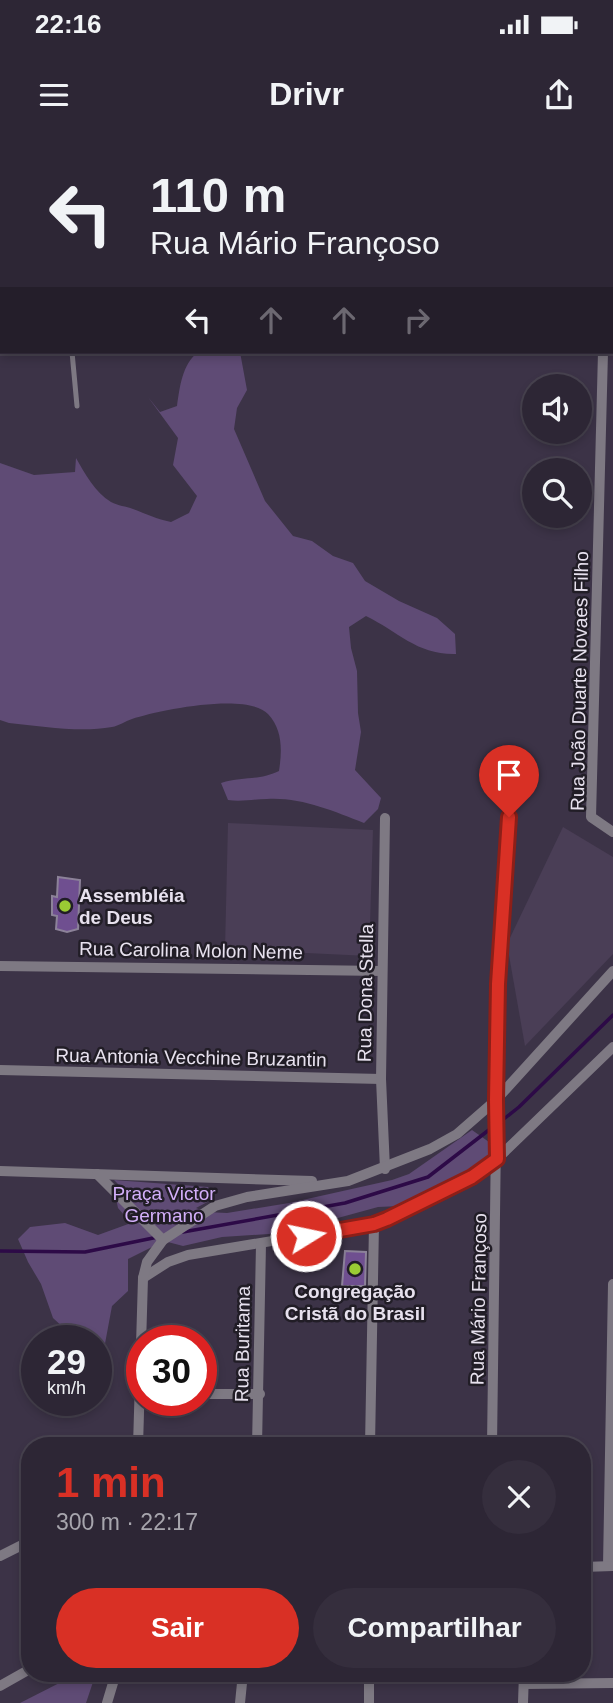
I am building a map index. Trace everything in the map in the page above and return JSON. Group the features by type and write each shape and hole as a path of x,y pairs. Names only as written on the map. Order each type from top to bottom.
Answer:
{"street":[{"name":"Rua João Duarte Novaes Filho","path":"603,354 591,817 613,832"},
{"name":"Rua Mário Françoso","path":"492,1437 498,984 509,817"},
{"name":"Rua Dona Stella","path":"385,818 381,1079 385,1169"},
{"name":"Rua Carolina Molon Neme","path":"0,966 382,971"},
{"path":"142,1325 143,1278 147,1262 163,1240 215,1206 247,1197 348,1181 385,1169 430,1149 457,1133 496,1100 613,971"},
{"path":"143,1278 168,1262 188,1255 374,1224 428,1200 472,1177 497,1159 613,1047"},
{"name":"Rua Antonia Vecchine Bruzantin","path":"0,1070 381,1079"},
{"path":"0,1171 297,1182 348,1181"},
{"path":"97,1174 163,1240"},
{"path":"370,1437 374,1224"},
{"name":"Rua Buritama","path":"258,1437 261,1244"},
{"path":"591,1567 610,1566 613,1283"},
{"path":"217,1394 260,1394"},
{"path":"139,1437 140,1416"},
{"path":"0,1556 21,1546"},
{"path":"0,1686 21,1674"},
{"path":"107,1703 113,1682"},
{"path":"240,1703 242,1682"},
{"path":"369,1682 369,1703"},
{"path":"523,1703 524,1682"},
{"path":"591,1682 613,1683"}],"lane":[{"path":"72,354 77,406"}],"shaded area":[{"path":"228,823 373,830 369,956 225,949"},
{"path":"563,827 613,857 613,954 525,1046 507,944"}],"green space":[{"path":"196,354 240,354 247,390 237,408 234,429 265,501 293,536 312,541 333,556 353,563 365,581 399,601 437,618 455,634 456,654 419,647 366,616 349,627 357,671 361,732 355,770 381,798 378,809 364,823 292,800 228,800 221,783 279,771 279,734 273,720 258,708 242,704 203,705 145,715 117,726 87,729 47,727 0,720 0,463 34,475 75,472 76,458 95,488 114,503 171,522 189,513 197,496 173,465 178,438 148,397 160,412 177,406 185,370"},
{"name":"Praça Victor Germano","path":"472,1130 489,1142 492,1153 473,1170 447,1180 423,1197 400,1206 378,1207 283,1233 222,1237 183,1246 164,1241 128,1259 128,1291 112,1306 108,1325 61,1325 53,1318 41,1284 18,1239 30,1227 65,1223 98,1235 131,1223 118,1208 114,1189 121,1187 114,1180 208,1187 213,1199 196,1208 206,1212 227,1213 289,1203 409,1174"},
{"path":"61,1682 93,1682 86,1703 20,1703"}],"building":[{"name":"Assembléia de Deus","path":"58,877 80,880 78,929 67,932 56,929 57,916 52,915 52,896 57,897"},
{"name":"Congregação Cristã do Brasil","path":"345,1251 366,1252 365,1286 342,1286"}],"waterway":[{"path":"500,1122 519,1107 613,1015"},
{"path":"183,1232 345,1203 428,1177 494,1126"},
{"path":"0,1251 85,1252 158,1237"}],"place":[{"name":"Assembléia de Deus","path":"65,906"},
{"name":"Congregação Cristã do Brasil","path":"355,1269"}],"route":[{"path":"306,1236 374,1224 387,1219 472,1177 497,1159 498,984 509,817"}]}
